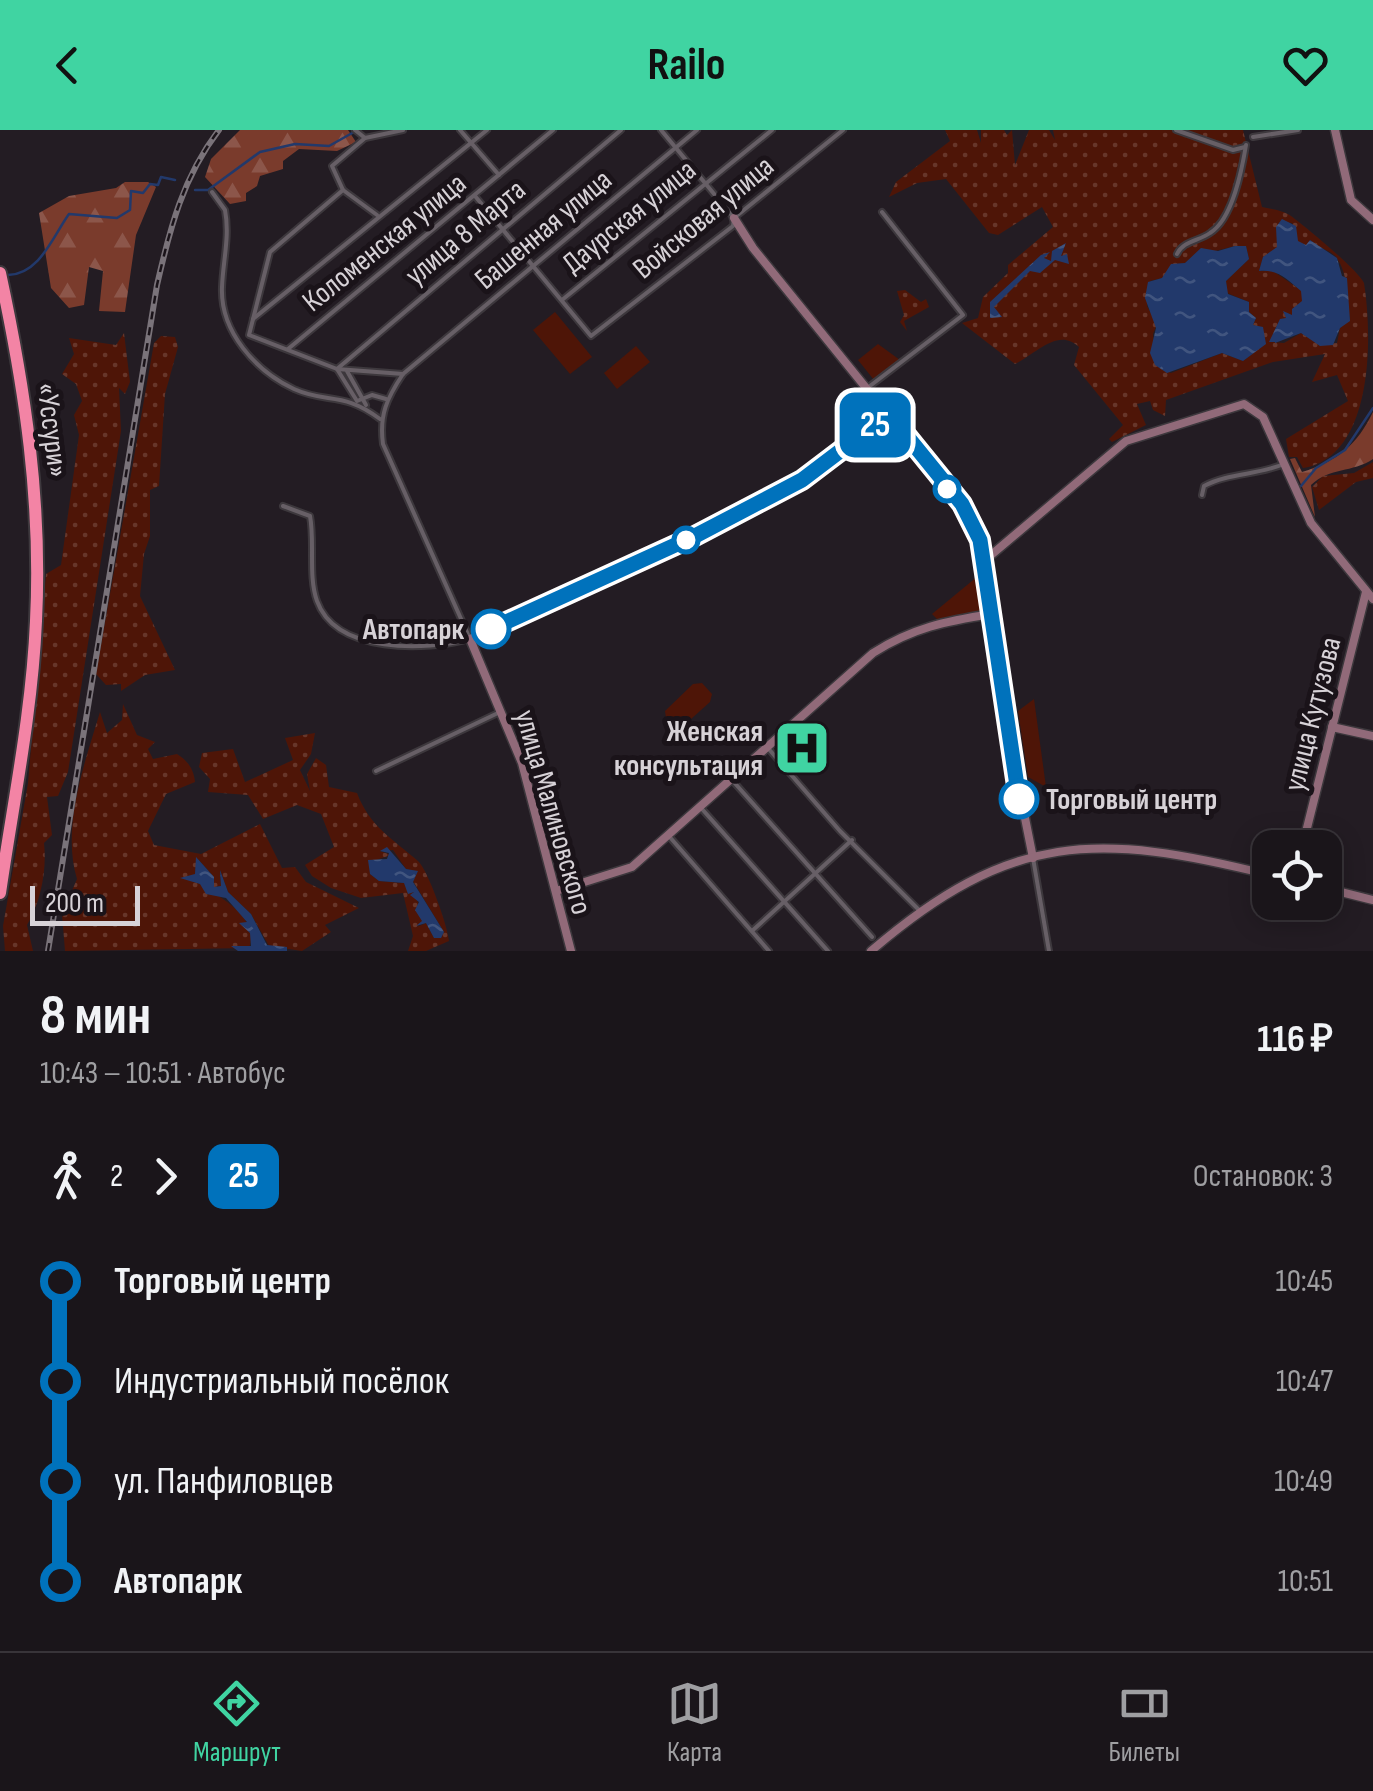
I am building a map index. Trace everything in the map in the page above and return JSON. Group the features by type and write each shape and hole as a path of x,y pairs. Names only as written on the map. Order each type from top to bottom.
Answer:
{"highway":[{"name":"«Уссури»","path":"0,273 32,448 38,590 22,762 0,893"}],"street":[{"path":"355,130 365,138"},
{"path":"377,216 343,190 332,166 365,138 404,130"},
{"path":"460,130 500,176"},
{"path":"251,321 486,130"},
{"name":"Коломенская улица","path":"288,349 553,130"},
{"name":"улица 8 Марта","path":"337,369 621,130"},
{"path":"661,130 962,504 984,561 1049,951"},
{"name":"Башенная улица","path":"402,374 697,130"},
{"name":"Даурская улица","path":"562,300 772,130"},
{"name":"Войсковая улица","path":"562,300 591,336 733,226 734,218 843,130"},
{"path":"1176,130 1233,150 1244,162"},
{"path":"1252,137 1298,130"},
{"path":"1334,130 1351,200 1373,220"},
{"path":"1178,254 1180,247 1220,225 1244,162 1245,146 1233,150"},
{"path":"337,369 368,410 380,418 402,374 337,369 250,338 270,252 343,190"},
{"path":"212,192 226,210 222,294 236,342 268,372 296,390 387,400"},
{"path":"474,196 562,300"},
{"path":"866,389 964,315 882,212"},
{"path":"347,371 360,399"},
{"path":"984,561 1106,456 1152,430 1247,405 1263,417 1311,524 1369,596"},
{"path":"283,506 310,516 316,598 332,624 406,650 470,639 802,480 889,414"},
{"name":"улица Малиновского","path":"380,418 386,453 522,763 571,951"},
{"path":"1202,494 1204,486 1218,479 1242,478 1284,464"},
{"name":"улица Кутузова","path":"1306,830 1369,596"},
{"path":"556,891 632,867 873,653 900,635 922,626 992,614"},
{"path":"376,772 502,711"},
{"path":"1332,727 1373,736"},
{"path":"767,747 919,910"},
{"path":"731,779 872,937"},
{"path":"700,806 828,951"},
{"path":"668,835 769,951"},
{"path":"752,932 852,840"},
{"path":"870,951 919,910 968,880 1032,858 1088,849 1154,850 1252,871"},
{"path":"1342,892 1373,900"}],"shaded area":[{"path":"945,130 977,130 981,143 981,130 1004,130 1007,135 1012,130 1015,165 1029,130 1049,130 1055,140 1053,130 1243,130 1262,207 1291,216 1342,259 1364,283 1367,363 1355,419 1343,442 1326,459 1303,468 1297,457 1289,457 1286,439 1348,401 1337,375 1312,382 1325,354 1273,362 1166,400 1165,416 1153,410 1150,401 1137,404 1146,425 1112,442 1109,439 1123,425 1074,365 1079,347 1055,341 1015,364 962,323 978,318 983,297 1008,273 1008,265 1053,227 1042,207 998,235 989,233 946,179 917,183 889,197 896,182 950,141","holes":["1283,222 1292,223 1298,242 1308,248 1310,240 1334,255 1341,265 1350,318 1340,328 1337,343 1320,345 1301,333 1284,343 1272,342 1276,327 1287,319 1284,312 1292,315 1302,305 1302,291 1273,271 1259,271 1263,257 1277,250 1277,227","1246,246 1249,259 1226,281 1227,293 1249,302 1249,312 1256,318 1253,325 1261,328 1265,344 1243,361 1222,353 1171,373 1156,365 1153,334 1157,324 1147,306 1150,281 1162,278 1172,265 1185,263 1201,249 1211,252"]},
{"path":"905,290 921,302 926,299 929,307 904,321 907,331 900,322 904,315 897,291"},
{"path":"555,312 592,357 570,374 533,330"},
{"path":"124,333 130,382 125,394 119,388 121,431 68,772 58,796 47,797 52,835 44,843 42,885 27,925 33,951 5,951 3,926 28,783 46,574 61,565 79,435 74,415 82,401 76,384 62,374 74,354 69,338 116,345"},
{"path":"161,336 175,337 178,347 165,394 159,486 150,490 150,536 140,596 175,670 145,675 121,691 121,684 106,685 96,674 154,343"},
{"path":"878,344 900,360 874,380 858,360"},
{"path":"636,346 650,362 617,389 604,373"},
{"path":"1373,462 1373,478 1356,482 1319,510 1312,487 1323,476 1354,473"},
{"path":"978,576 983,612 938,620 932,614"},
{"path":"702,683 712,694 710,702 681,728 667,725 665,711 693,684"},
{"path":"1034,699 1046,787 1028,777 1018,711"},
{"path":"123,704 137,735 155,742 148,749 153,759 177,754 189,765 194,777 195,782 166,794 148,831 154,845 201,854 260,824 282,868 295,867 306,882 359,908 325,925 331,932 302,951 269,946 251,914 228,892 220,870 221,886 214,887 214,877 198,859 195,874 189,877 242,915 251,936 249,948 65,951 62,914 77,879 73,816 82,773 100,712 107,733 122,720"},
{"path":"315,733 311,754 300,770 310,791 307,774 316,758 326,765 329,787 357,793 375,824 422,866 449,941 426,951 408,951 413,936 403,893 361,898 331,888 312,876 305,865 334,847 321,814 297,805 263,819 248,795 208,792 210,779 199,767 202,753 233,749 245,782 293,760 285,738","holes":["393,850 406,869 416,871 413,881 444,932 434,938 426,923 417,927 423,921 415,892 409,893 404,883 379,881 370,874 373,861 391,855 380,851"]}],"green space":[{"path":"240,130 348,130 356,142 337,151 299,149 283,161 283,169 260,176 257,186 246,193 246,201 230,204 205,177 211,159"},
{"path":"125,182 148,182 156,187 136,235 125,312 99,311 103,271 89,267 84,305 69,308 51,288 39,213 69,196 116,188"},
{"path":"1373,412 1373,459 1326,475 1311,485 1315,517 1290,459 1295,458 1302,472 1326,463 1353,443"}],"water":[{"path":"1282,219 1296,226 1298,241 1306,245 1310,240 1337,258 1342,276 1347,278 1350,321 1340,328 1333,345 1320,346 1301,333 1269,342 1280,319 1286,318 1283,311 1292,315 1292,309 1302,301 1301,291 1283,276 1259,271 1263,257 1277,247 1276,227"},
{"path":"1066,243 1061,256 1067,254 1069,264 1055,260 1040,273 1030,271 994,307 1002,317 990,318 990,302 1041,255 1050,252 1044,258 1051,261 1052,251"},
{"path":"1246,246 1249,259 1226,281 1228,294 1249,302 1249,312 1256,318 1253,325 1263,327 1266,344 1243,361 1222,353 1167,373 1155,365 1150,353 1156,328 1145,298 1148,282 1162,278 1171,264 1185,263 1201,248 1218,251"},
{"path":"387,847 406,869 418,871 413,882 444,932 441,938 434,938 426,923 416,926 422,921 415,910 419,902 410,895 414,892 408,894 404,883 379,881 370,874 368,860 387,859 389,853 380,851"},
{"path":"196,857 214,877 214,887 221,886 220,870 228,892 251,914 267,945 287,947 287,951 238,951 231,946 251,946 250,933 239,923 247,922 226,898 206,894 200,884 180,878 195,874"}],"waterway":[{"path":"195,190 208,190 260,152 295,144 329,146 354,132"},
{"path":"8,275 37,261 69,214 117,218 130,210 131,191 143,193 150,184 158,185 161,177 175,180"},
{"path":"1301,486 1316,468 1345,450 1373,408"}],"railway":[{"path":"48,951 157,285 187,185 219,130"}],"bus line":[{"name":"25","path":"491,629 778,494 844,452 889,414 958,498 980,540 1019,799"}],"place":[{"name":"Автопарк","path":"491,629"},
{"name":"Женская консультация","path":"802,748"},
{"name":"Торговый центр","path":"1019,799"}]}
